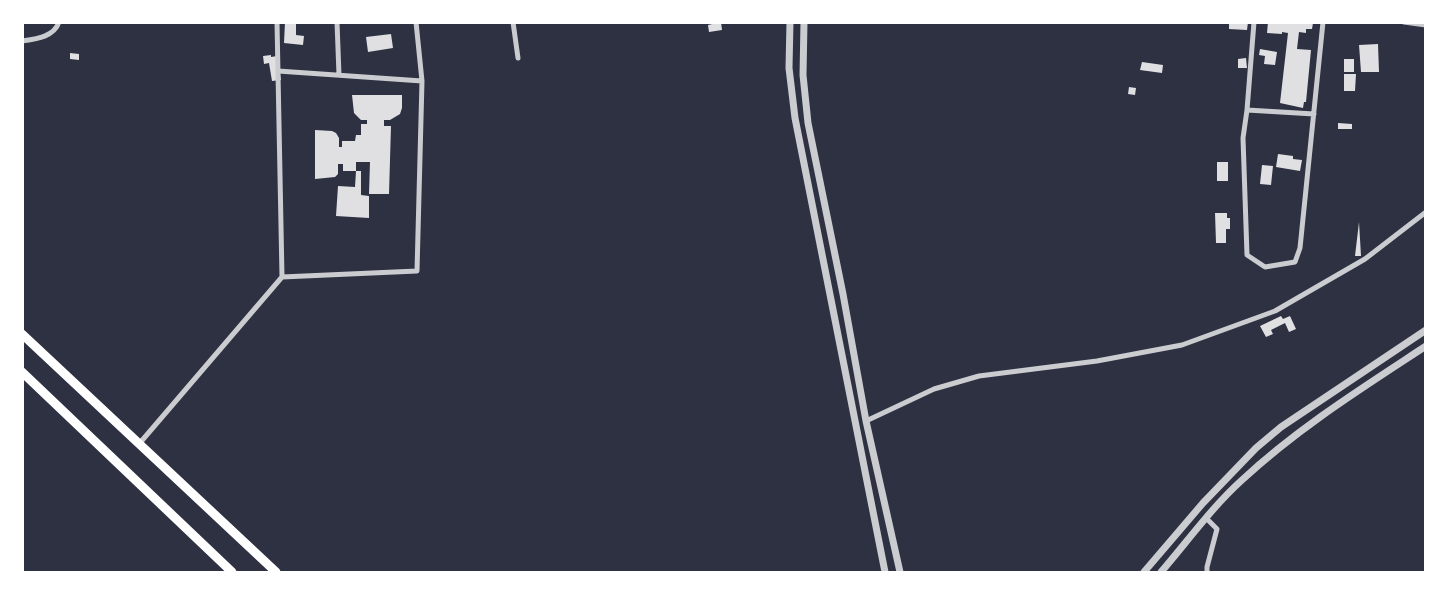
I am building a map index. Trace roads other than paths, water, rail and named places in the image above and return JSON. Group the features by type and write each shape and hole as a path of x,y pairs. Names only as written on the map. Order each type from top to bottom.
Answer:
{"main road":[{"path":"22,334 276,573"},
{"path":"22,372 232,573"}],"street":[{"path":"22,41 43,37 57,28 59,22"},
{"path":"139,444 282,277 277,22"},
{"path":"338,22 339,75"},
{"path":"282,277 417,270 422,81 416,22"},
{"path":"513,22 518,58"},
{"path":"790,22 789,68 795,118 885,573"},
{"path":"804,22 803,75 808,123 866,421 900,573"},
{"path":"1254,22 1243,138 1247,255 1264,267 1295,262 1300,248 1323,22"},
{"path":"1404,22 1425,25"},
{"path":"278,71 422,81"},
{"path":"1247,110 1314,114"},
{"path":"866,421 934,389 979,376 1098,361 1182,345 1275,311 1365,259 1425,212"},
{"path":"814,221 826,218"},
{"path":"1144,573 1203,503 1256,448 1281,427 1425,330"},
{"path":"1161,573 1239,482 1287,440 1425,346"},
{"path":"1207,519 1217,529 1207,573"}]}
